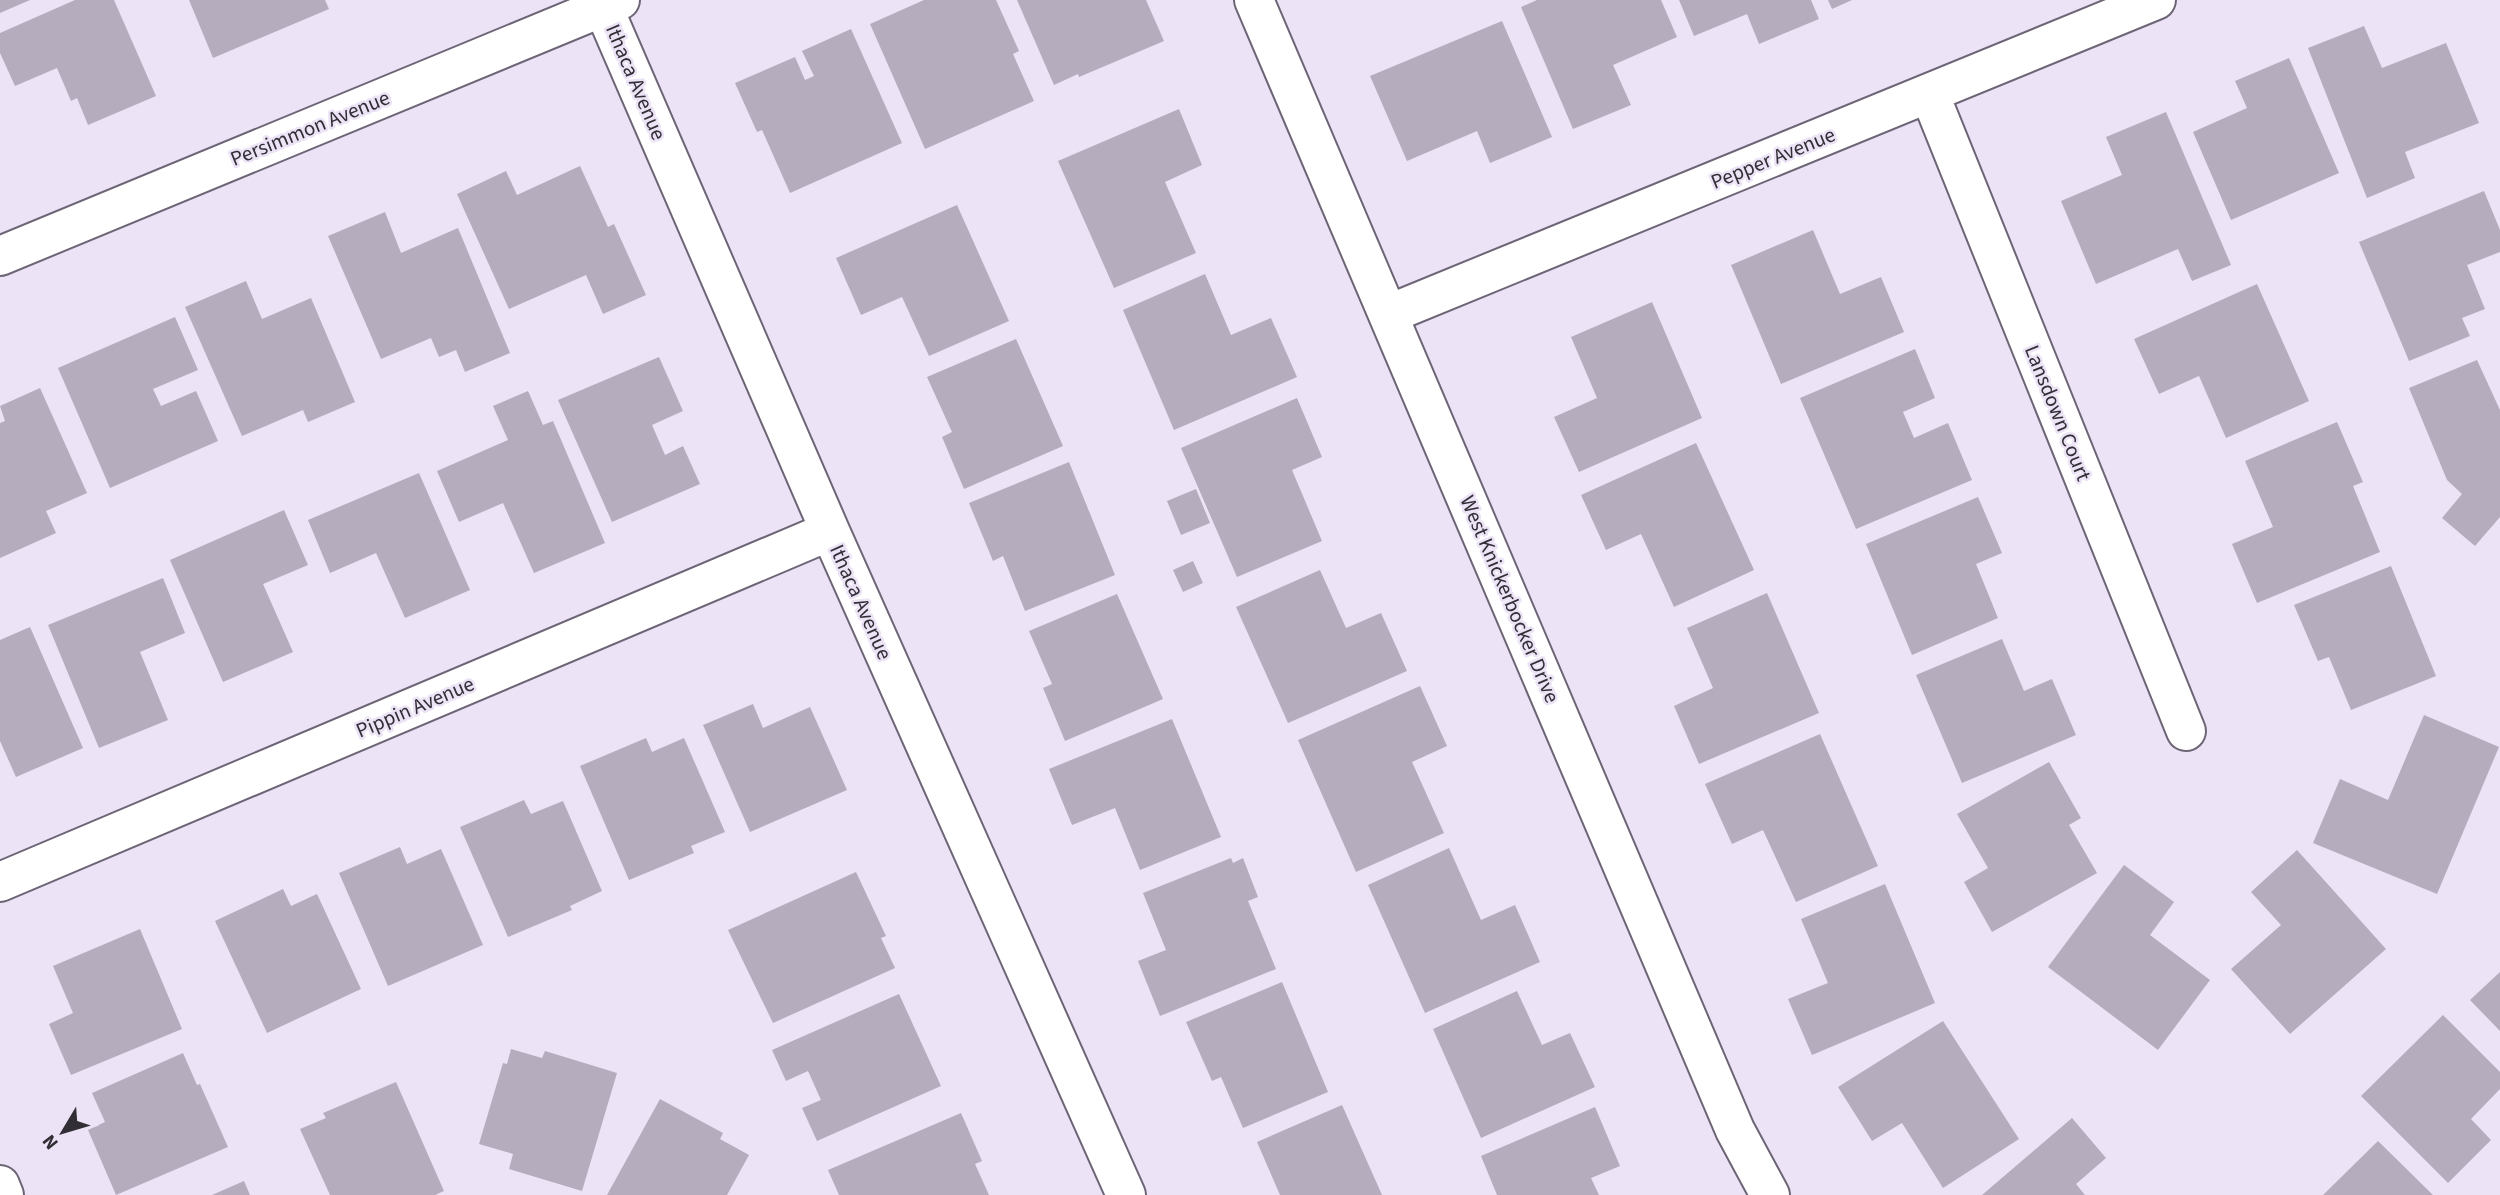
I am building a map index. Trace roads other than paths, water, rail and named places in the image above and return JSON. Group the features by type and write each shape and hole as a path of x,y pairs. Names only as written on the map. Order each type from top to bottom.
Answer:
{"street":[{"name":"West Knickerbocker Drive","path":"1254,0 1735,1130 1770,1195"},
{"name":"Pepper Avenue","path":"1389,314 2157,0"},
{"name":"Persimmon Avenue","path":"0,256 611,3"},
{"name":"Ithaca Avenue","path":"611,3 830,531 1126,1195"},
{"name":"Lansdown Court","path":"1930,95 2186,731"},
{"name":"Pippin Avenue","path":"0,882 830,531"},
{"path":"0,1185 4,1195"}]}
